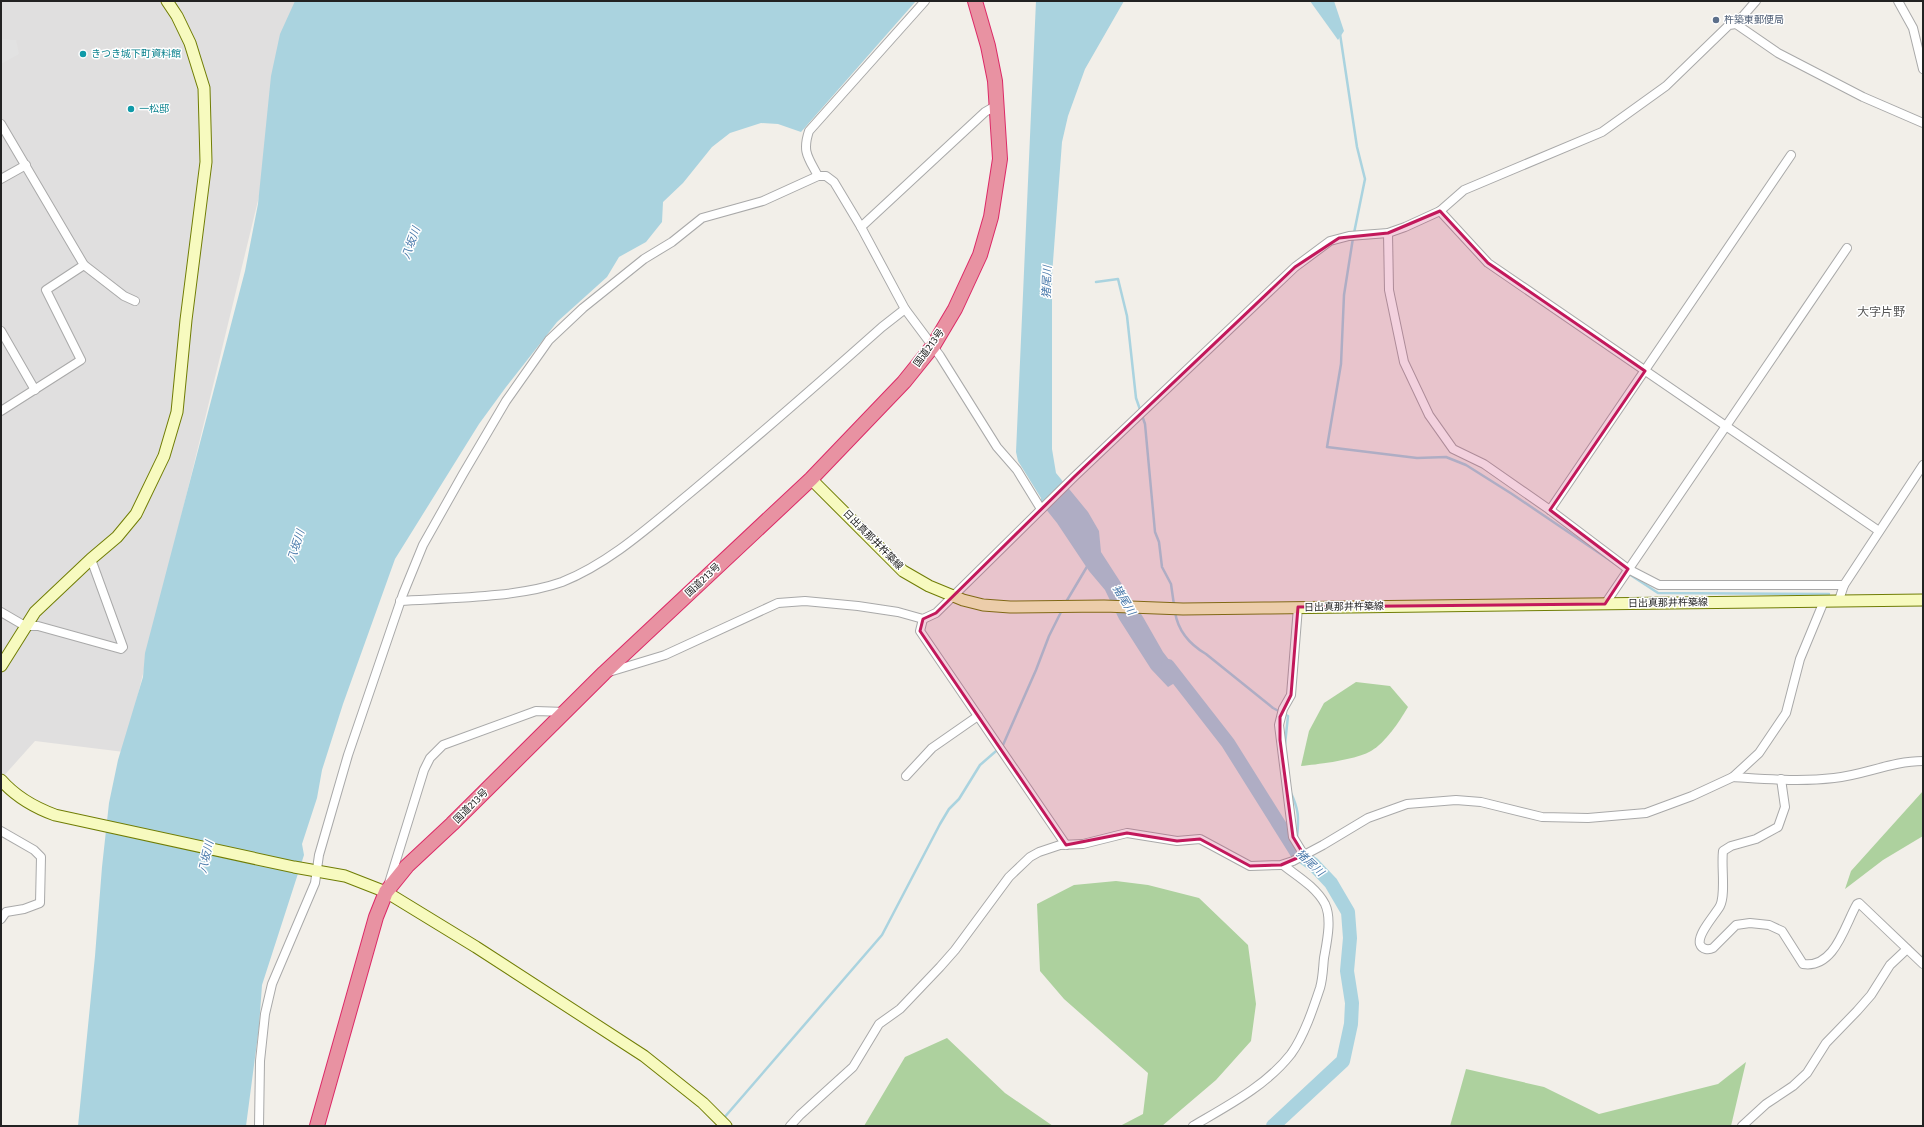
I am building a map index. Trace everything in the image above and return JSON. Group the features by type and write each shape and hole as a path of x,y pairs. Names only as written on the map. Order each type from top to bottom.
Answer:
{"highway":[{"name":"国道213号","path":"317,1126 376,917 386,892 407,866 452,824 604,673 811,479 904,382 933,346 970,279 980,255 990,217 1000,159 995,81 988,46 975,1"}],"street":[{"path":"1,666 35,612 91,559 118,537 136,514 164,456 177,412 186,320 206,162 204,88 190,43 177,16 167,1"},
{"path":"818,176 805,151 805,143 809,131 925,1"},
{"path":"604,673 665,655 778,603 805,601 858,606 898,612 923,619 936,613 1040,509 1295,267 1330,241 1349,236 1388,233 1440,211 1464,190 1602,132 1666,86 1722,31 1730,25 1736,24 1756,1"},
{"path":"1898,1 1913,28 1923,69"},
{"path":"1736,24 1778,53 1864,97 1923,122"},
{"path":"861,227 985,112 997,105"},
{"path":"1,124 84,265 124,296 135,302"},
{"path":"1550,510 1790,155"},
{"path":"1,179 26,165"},
{"path":"258,1126 260,1061 265,1014 272,984 315,883 319,855 348,755 400,601 422,545 506,401 549,340 583,308 644,259 672,242 702,218 763,201 818,176 826,176 834,182 861,227 905,309 933,346 997,447 1017,470 1040,509"},
{"path":"1440,211 1488,263 1879,531"},
{"path":"1388,233 1389,290 1406,369 1429,415 1453,449 1484,464 1550,510 1628,569 1659,585 1844,585"},
{"path":"1605,604 1847,248"},
{"path":"1,410 81,360 46,290 84,265"},
{"path":"400,601 510,593 546,587 584,572 634,539 744,448 882,327 905,309"},
{"path":"1,332 35,390"},
{"path":"1839,600 1844,585 1923,465"},
{"name":"日出真那井杵築線","path":"811,479 903,571 929,586 952,596 983,605 1049,607 1104,606 1183,609 1923,600"},
{"path":"1,612 25,626 38,626 121,649 123,647 91,559"},
{"path":"790,1126 853,1067 879,1024 900,1009 940,967 955,950 1002,886 1020,866 1039,852 1060,845 1083,844 1127,833 1177,841 1200,839 1230,857 1250,866 1283,865 1323,846 1368,818 1407,804 1456,800 1501,806 1542,817 1588,818 1646,813 1692,796 1733,777 1759,753 1786,713 1800,659 1824,601"},
{"path":"1298,607 1291,695 1283,709 1279,725 1293,837 1304,855"},
{"path":"923,619 920,631 1066,845"},
{"path":"386,892 424,770 430,758 442,745 536,711 566,712"},
{"path":"906,776 932,748 978,716"},
{"path":"1733,777 1781,779 1834,778 1896,763 1923,761"},
{"path":"1781,779 1785,807 1778,827 1756,839 1731,846 1723,851 1721,864 1722,896 1720,905 1700,938 1700,944 1708,950 1713,948 1736,925 1750,923 1769,925 1782,931 1803,964 1808,965 1822,960 1834,949 1851,914 1859,903 1923,964"},
{"path":"1,780 20,799 39,810 55,815 345,876 386,892 476,947 644,1056 714,1114 725,1125"},
{"path":"1,831 34,850 41,857 40,903 24,909 6,912 1,918"},
{"path":"1193,1126 1247,1093 1271,1074 1290,1054 1301,1036 1320,987 1327,943 1328,918 1326,905 1320,896 1309,885 1283,865"},
{"path":"1742,1126 1766,1104 1793,1086 1807,1073 1826,1043 1858,1011 1871,995 1890,965 1907,949"}],"highlighted area":[{"path":"1440,211 1488,263 1645,371 1550,510 1628,569 1605,604 1298,607 1291,695 1280,717 1280,740 1293,837 1304,855 1281,865 1250,866 1200,839 1177,841 1127,833 1066,845 920,631 923,619 936,613 1074,477 1295,267 1339,238 1388,233"}],"shaded area":[{"path":"1,1 313,1 297,40 124,752 35,741 1,779"},
{"path":"1,39 16,40 19,54 1,64"}],"green space":[{"path":"1356,682 1390,686 1408,707 1387,737 1371,751 1347,759 1301,766 1309,731 1324,703"},
{"path":"1923,791 1923,836 1883,860 1845,889 1851,871"},
{"path":"1116,881 1148,885 1199,898 1248,945 1256,1004 1251,1041 1216,1080 1162,1126 1120,1126 1143,1114 1148,1073 1064,999 1040,971 1037,904 1074,885"},
{"path":"947,1038 1005,1093 1053,1126 864,1126 905,1057"},
{"path":"1746,1062 1731,1126 1450,1126 1466,1069 1544,1087 1599,1114 1718,1084"}],"water":[{"name":"八坂川","path":"295,1 916,1 801,132 778,124 761,123 730,133 712,147 683,183 663,202 662,222 646,242 619,257 607,277 557,322 506,387 479,424 395,559 343,704 322,770 317,798 302,844 304,855 262,985 259,1027 246,1126 78,1126 109,803 118,760 143,677 145,653 245,271 258,204 271,76 280,34"},
{"path":"1036,1 1124,1 1085,69 1068,116 1062,142 1052,275 1052,449 1056,473 1088,512 1099,531 1101,552 1143,617 1163,652 1183,678 1168,687 1151,669 1119,619 1105,590 1089,571 1057,523 1041,503 1041,498 1018,461 1016,452"},
{"path":"1310,1 1334,1 1344,31 1338,40"}],"waterway":[{"path":"1340,34 1357,147 1365,179 1354,233"},
{"path":"1353,238 1344,295 1341,364 1327,447 1417,458 1446,457 1466,465 1512,494 1617,565"},
{"path":"1096,282 1118,279 1127,316 1136,398 1145,424 1155,532 1159,542 1162,567 1171,584 1174,605"},
{"path":"1066,602 1088,565"},
{"path":"1629,574 1658,593 1829,594"},
{"path":"723,1119 882,935 949,809 959,799 980,765 1003,745 1036,670 1049,636 1062,610"},
{"path":"1175,612 1176,619 1182,631 1194,646 1273,708 1288,716 1285,744"},
{"name":"猪尾川","path":"1168,666 1228,743 1297,853 1313,864 1331,883 1348,912 1350,938 1347,971 1352,1003 1351,1024 1343,1061 1273,1126"},
{"path":"1290,791 1298,814 1297,838"}],"place":[{"name":"杵築東郵便局","path":"1716,20"},
{"name":"きつき城下町資料館","path":"83,54"},
{"name":"一松邸","path":"131,109"}],"district":[{"name":"大字片野","path":"1881,312"}]}
